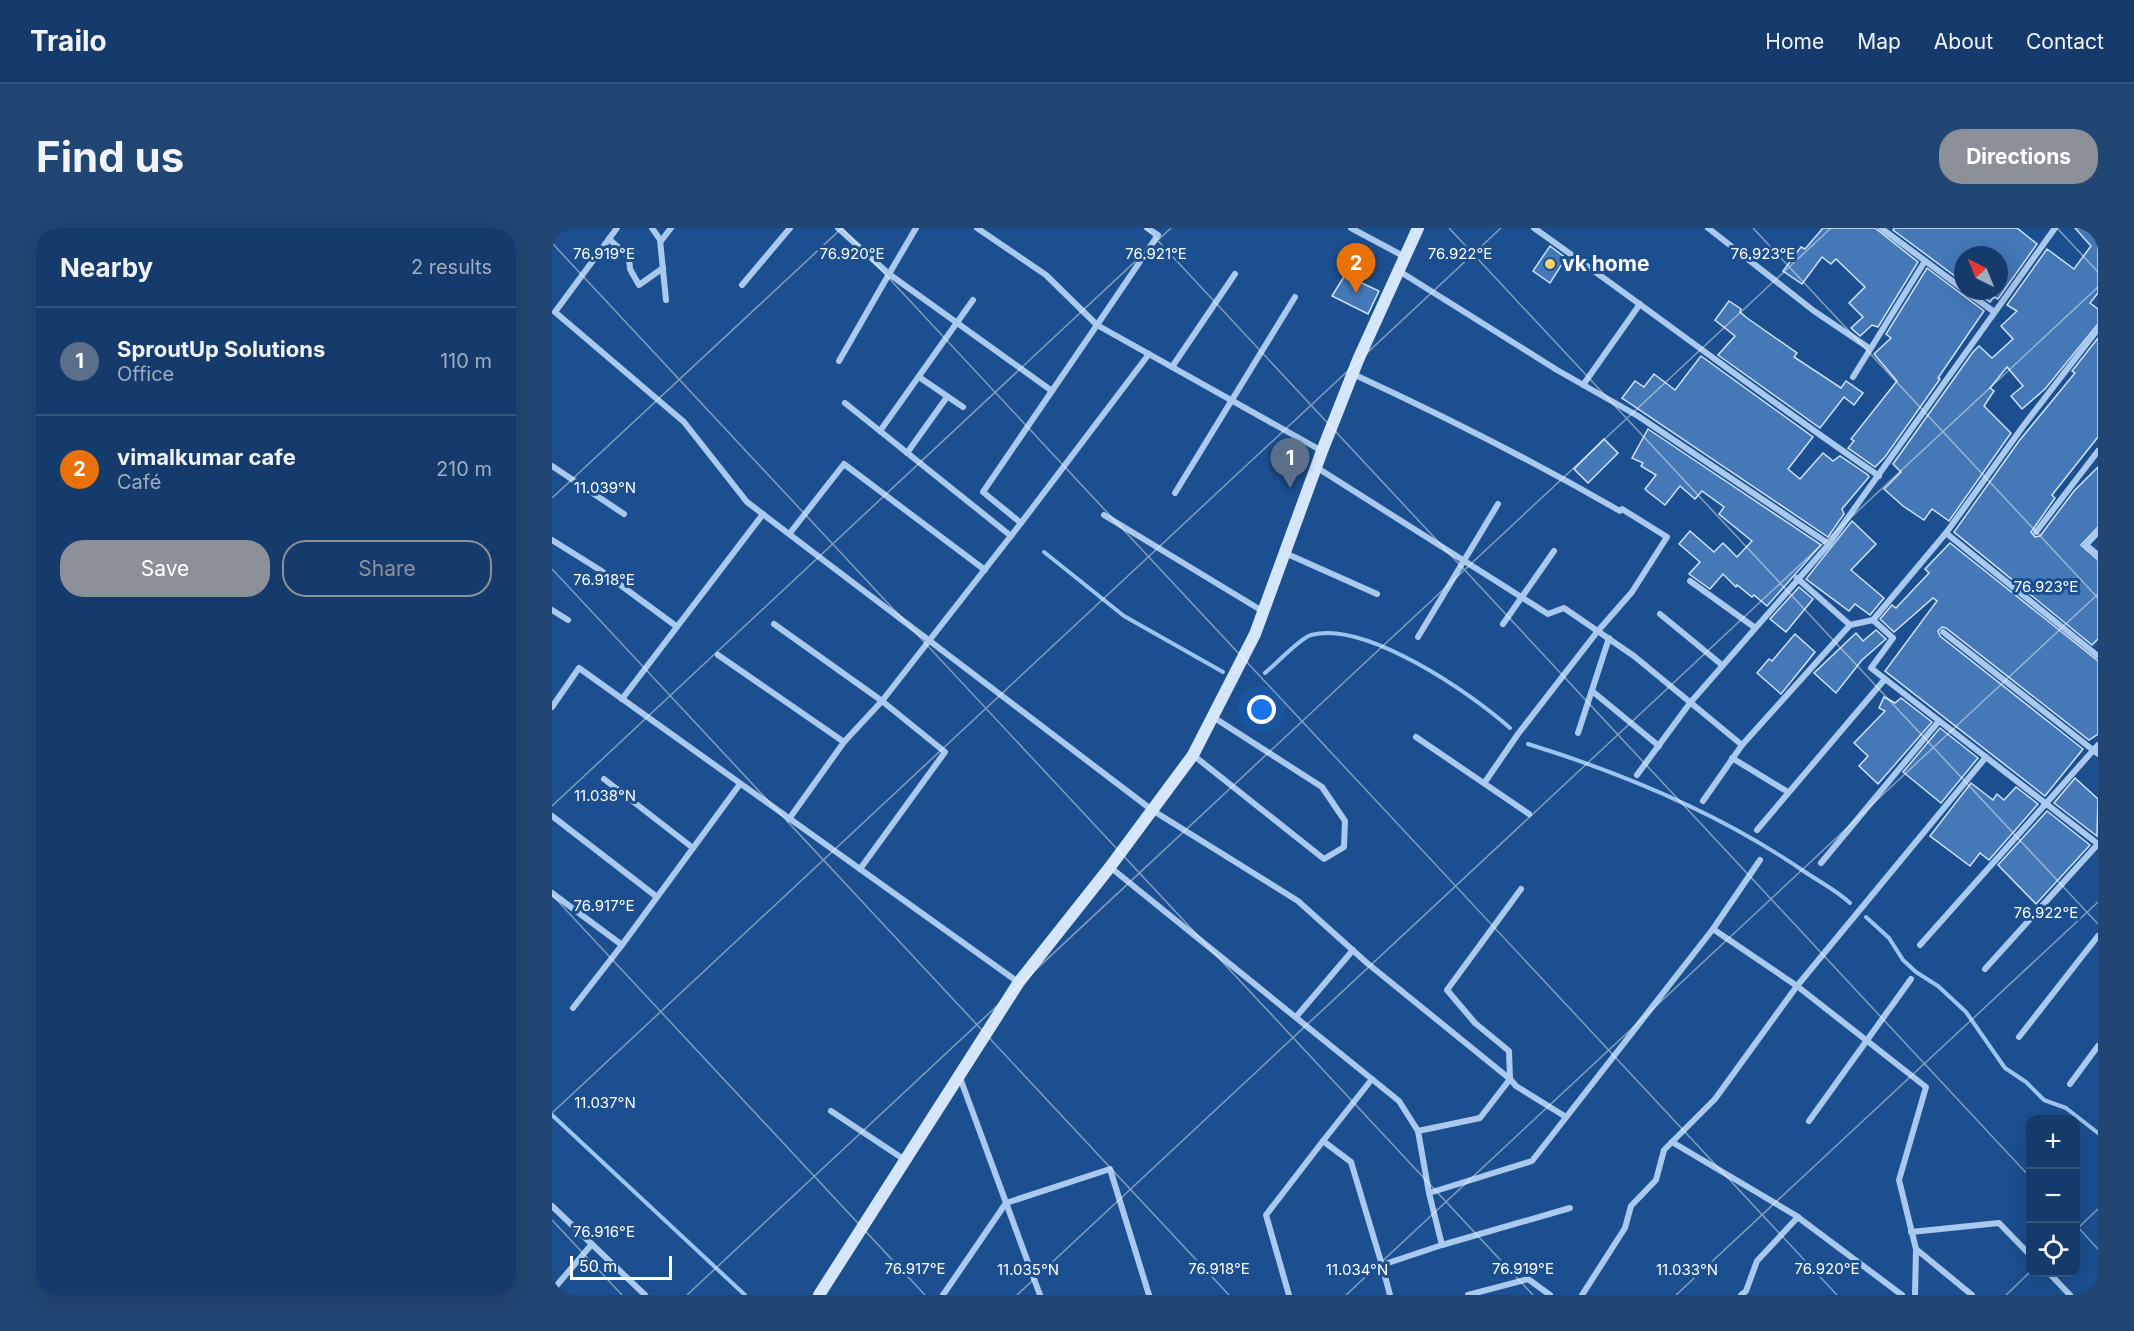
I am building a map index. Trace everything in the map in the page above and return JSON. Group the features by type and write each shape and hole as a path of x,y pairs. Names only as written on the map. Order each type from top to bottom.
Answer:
{"main road":[{"path":"819,1295 1019,982 1110,867 1193,755 1264,612 1315,467 1353,374 1418,228"}],"street":[{"path":"617,228 553,314 684,422 747,502 1152,810 1298,901 1516,1086 1566,1117"},
{"path":"652,228 660,240 666,300"},
{"path":"660,240 671,228"},
{"path":"742,285 790,228"},
{"path":"838,228 889,274 1052,391"},
{"path":"839,361 916,228"},
{"path":"977,228 1046,274 1097,326 1322,451"},
{"path":"1147,228 1158,235"},
{"path":"1021,523 983,492 1163,228"},
{"path":"1351,228 1405,257"},
{"path":"1534,228 1760,394 1879,476"},
{"path":"1708,228 1814,311 1869,348"},
{"path":"1881,228 1954,283"},
{"path":"1638,775 1690,703 1722,664 1829,544 1993,311 2055,228"},
{"path":"609,239 629,257 630,269 639,285 663,268"},
{"path":"1853,377 1925,261"},
{"path":"1398,270 1583,385 1638,416 1829,544"},
{"path":"1172,367 1235,274"},
{"path":"1175,493 1295,297"},
{"path":"880,431 974,300"},
{"path":"1978,300 1993,311"},
{"path":"1583,385 1640,304"},
{"path":"1703,801 1742,745 1850,626 1874,620 1946,533 2024,425 2098,329"},
{"path":"789,819 844,742 882,701 931,640 1149,354"},
{"path":"1353,374 1440,414 1528,459 1620,512 1622,508 1667,537 1632,592 1597,632 1518,734 1485,782"},
{"path":"919,377 963,407"},
{"path":"907,453 947,397"},
{"path":"845,403 1011,536"},
{"path":"2036,532 2098,450"},
{"path":"790,533 844,464 985,570"},
{"path":"552,466 624,514"},
{"path":"1315,467 1548,614 1564,609 1609,639 1742,745"},
{"path":"1418,637 1498,504"},
{"path":"622,699 763,514"},
{"path":"1104,515 1264,612"},
{"path":"2098,532 2086,545 2098,555"},
{"path":"1946,533 2098,656"},
{"path":"552,540 600,570 676,626"},
{"path":"1503,624 1554,551"},
{"path":"1285,553 1377,594"},
{"path":"1797,578 1850,626"},
{"path":"1690,581 1754,627"},
{"path":"552,610 568,620"},
{"path":"1660,614 1722,664"},
{"path":"1874,620 1893,638 1871,668 2098,844 1985,969"},
{"path":"774,624 882,701 945,752 860,869"},
{"path":"1920,945 2097,750 1943,632"},
{"path":"1578,733 1609,639"},
{"path":"718,655 844,742"},
{"path":"552,707 579,668 1019,982"},
{"path":"1757,830 1885,679"},
{"path":"1592,691 1659,746"},
{"path":"1193,755 1324,859 1344,847 1345,821 1322,788 1213,717"},
{"path":"1821,863 1939,721"},
{"path":"1416,737 1529,814"},
{"path":"1582,1295 1599,1272 1625,1228 1631,1206 1656,1180 1664,1149 1715,1099 1797,986 1986,757"},
{"path":"1732,758 1788,792"},
{"path":"604,779 693,848"},
{"path":"573,1008 740,783"},
{"path":"552,816 657,897"},
{"path":"1429,1193 1532,1161 1713,929 1760,860"},
{"path":"1110,867 1399,1101 1418,1131 1429,1193 1442,1245"},
{"path":"1418,1131 1480,1118 1510,1079 1509,1051 1475,1023 1447,990 1521,889"},
{"path":"552,893 622,945"},
{"path":"1713,929 1797,986 1926,1087 1899,1180 1916,1249 1915,1295"},
{"path":"2019,1036 2098,936"},
{"path":"1296,1017 1353,950"},
{"path":"1809,1121 1911,979"},
{"path":"2070,1084 2098,1046"},
{"path":"959,1074 1040,1295"},
{"path":"1289,1295 1266,1215 1372,1079"},
{"path":"831,1111 904,1160"},
{"path":"1323,1141 1351,1162 1390,1295"},
{"path":"1672,1142 1798,1217 1902,1295"},
{"path":"943,1295 1006,1203 1110,1169 1149,1295"},
{"path":"552,1206 645,1295"},
{"path":"1382,1265 1570,1208"},
{"path":"1740,1295 1746,1292 1757,1261 1798,1217"},
{"path":"1911,1232 2000,1223 2026,1250"},
{"path":"552,1291 592,1244"},
{"path":"1916,1249 1971,1295"},
{"path":"2053,1277 2070,1295"},
{"path":"1468,1295 1528,1279 1550,1295"}],"building":[{"path":"1823,228 1875,228 1918,262 1878,327 1872,325 1860,336 1851,328 1863,317 1849,303 1865,287 1836,259 1831,264 1822,257 1802,284 1783,271 1801,247 1805,249"},
{"path":"1894,228 2017,228 2037,244 2008,285 2008,246 1954,246 1954,275 1893,230"},
{"path":"2075,228 2098,228 2098,293 2090,303 2098,309 2098,324 2045,389 2022,409 2011,396 2023,386 2007,367 1990,388 1994,391 1984,406 2011,433 1949,521 1932,509 1924,520 1884,489 1901,472 1893,464 1973,352 1979,346 1992,358 2013,339 2001,326 2017,311 2007,305 2047,249 2074,269 2091,246"},
{"name":"vk home","path":"1550,246 1566,258 1550,283 1533,271"},
{"path":"1927,268 1954,288 1954,300 1969,300 1984,311 1938,378 1940,379 1885,457 1875,467 1848,448 1854,441 1851,439 1897,381 1874,354 1891,338 1886,334"},
{"path":"1345,275 1379,291 1368,314 1332,296"},
{"path":"1729,301 1741,309 1740,312 1747,318 1797,353 1794,357 1841,388 1846,381 1863,393 1854,405 1844,397 1820,428 1718,355 1735,336 1715,320"},
{"path":"2098,338 2098,437 2052,495 2055,498 2031,532 2035,537 2040,536 2074,491 2098,467 2098,527 2081,545 2098,560 2098,639 2092,645 1954,532 2019,441 2075,373 2072,371"},
{"path":"1701,356 1813,437 1788,469 1800,479 1823,453 1833,461 1840,456 1868,475 1869,477 1842,509 1844,514 1828,537 1622,398 1635,381 1644,387 1654,374 1675,390"},
{"path":"1648,429 1821,545 1767,606 1754,595 1752,597 1737,585 1736,587 1723,574 1710,589 1689,574 1700,562 1679,544 1690,531 1714,552 1723,543 1737,557 1752,541 1719,514 1724,507 1702,491 1695,499 1680,486 1665,505 1645,489 1656,475 1641,466 1643,463 1632,458"},
{"path":"1604,439 1618,453 1588,483 1574,469"},
{"path":"1852,521 1876,544 1851,570 1884,598 1870,615 1855,604 1849,611 1806,579"},
{"path":"1950,543 2098,661 2098,734 2089,740 1946,628 1942,627 1938,631 1940,636 2083,749 2045,796 1885,671 1937,601 1933,598 1894,632 1880,619 1892,605 1896,608 1929,573 1925,569"},
{"path":"1799,587 1813,599 1786,632 1770,619"},
{"path":"1876,630 1886,639 1862,660 1836,693 1814,673 1856,633 1863,641"},
{"path":"1795,634 1815,652 1781,694 1757,673 1769,659 1772,661"},
{"path":"1884,697 1895,703 1901,698 1932,722 1878,784 1859,766 1868,756 1854,743 1885,711 1879,708"},
{"path":"1940,728 1978,758 1941,803 1903,772"},
{"path":"2075,778 2098,799 2097,836 2054,803"},
{"path":"1971,783 1993,800 1997,794 2004,800 2016,787 2038,804 1989,860 1980,853 1970,866 1930,836"},
{"path":"2047,811 2090,845 2036,904 1998,865"}],"waterway":[{"path":"1044,552 1124,616 1223,672"},
{"path":"1265,673 1294,646 1311,635 1333,633 1359,638 1387,649 1444,679 1510,728"},
{"path":"1528,744 1636,782 1706,814 1773,851 1850,903"},
{"path":"1866,917 1889,938 1903,960 1916,972 1938,986 1966,1012 2005,1068 2026,1082 2044,1100 2066,1108 2098,1133"},
{"path":"552,1115 745,1295"}],"place":[{"name":"vk home","path":"1550,264"},
{"name":"vimalkumar cafe","path":"1356,293"},
{"name":"SproutUp Solutions","path":"1290,488"}]}
